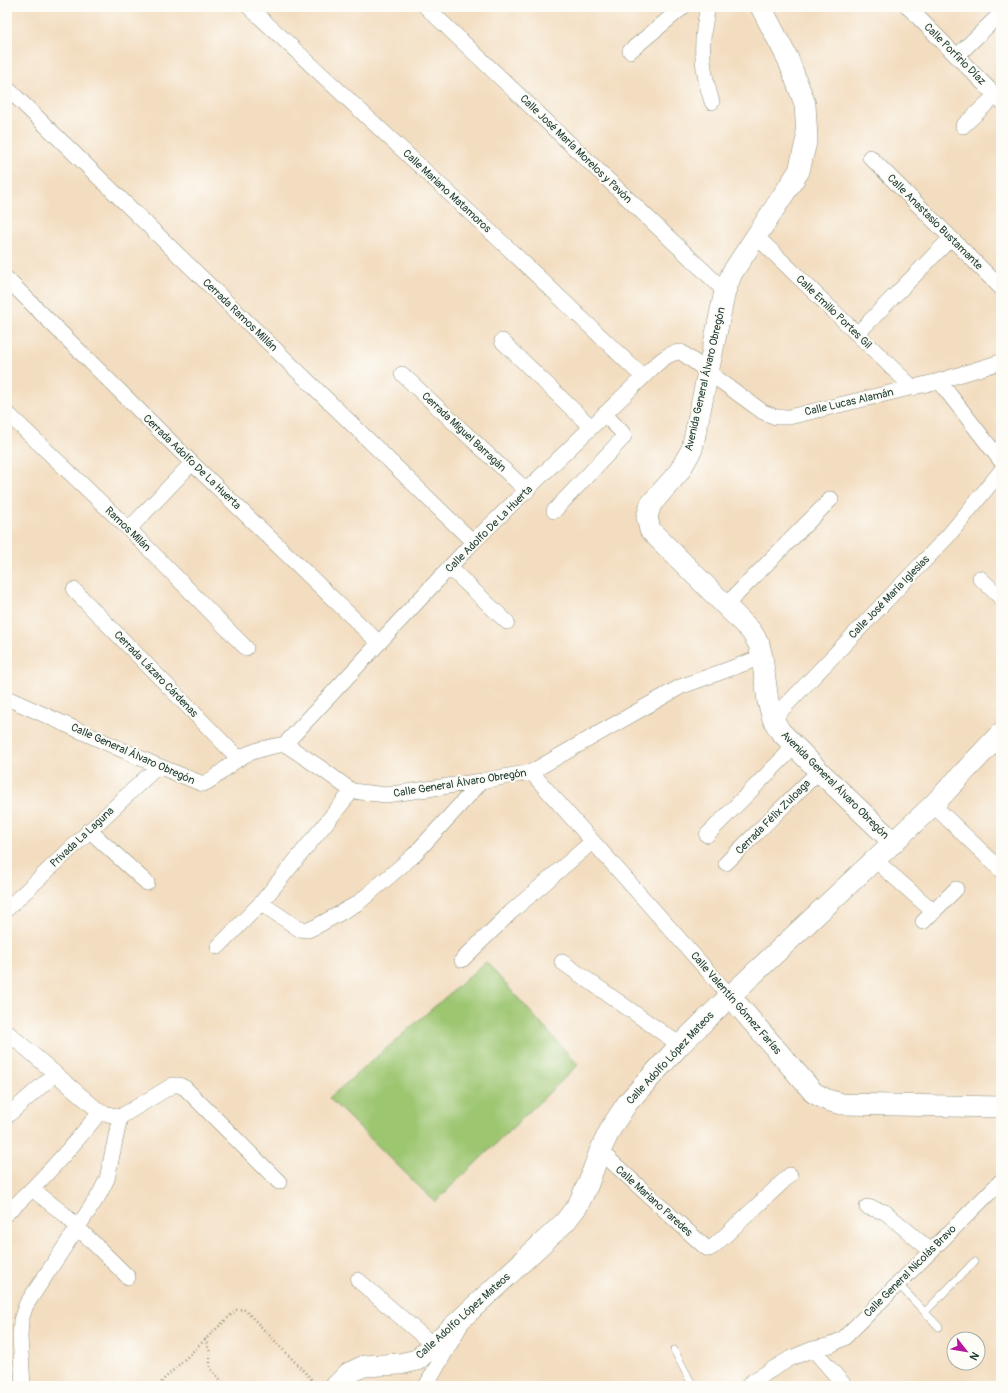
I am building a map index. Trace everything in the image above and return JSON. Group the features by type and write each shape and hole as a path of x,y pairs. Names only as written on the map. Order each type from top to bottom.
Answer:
{"main road":[{"name":"Avenida General Álvaro Obregón","path":"761,7 788,59 805,104 807,138 799,171 779,204 732,273 725,291 692,449 679,472 651,504 647,517 650,530 751,631 759,644 768,701 773,718 780,731 819,771 894,843"},
{"name":"Calle Adolfo López Mateos","path":"336,1386 349,1374 364,1366 400,1364 417,1360 565,1222 578,1205 612,1126 628,1102 680,1045 730,996 894,843 933,805 1001,733"},
{"name":"Calle Valentín Gómez Farías","path":"730,996 814,1093 827,1100 842,1104 1001,1107"}],"street":[{"name":"Calle Mariano Matamoros","path":"249,7 643,376"},
{"name":"Calle José María Morelos y Pavón","path":"426,7 725,291"},
{"path":"630,51 683,7"},
{"path":"708,7 704,49 705,74 712,102"},
{"name":"Calle Porfirio Díaz","path":"908,7 998,98"},
{"path":"957,56 1001,13"},
{"name":"Cerrada Ramos Millán","path":"7,88 473,542"},
{"path":"963,126 998,98"},
{"name":"Calle Anastasio Bustamante","path":"870,157 1001,288"},
{"name":"Calle Emilio Portes Gil","path":"756,236 913,388"},
{"path":"857,334 951,238"},
{"name":"Cerrada Adolfo De La Huerta","path":"7,279 192,464 379,643"},
{"path":"502,341 591,427"},
{"name":"Calle Adolfo De La Huerta","path":"286,744 473,542 527,491 643,376 674,352 680,352 708,371"},
{"name":"Calle Lucas Alamán","path":"708,371 763,412 776,417 789,417 913,388 1001,362"},
{"name":"Cerrada Miguel Barragán","path":"402,374 527,491"},
{"path":"939,381 1001,461"},
{"name":"Ramos Milán","path":"7,413 129,529 246,648"},
{"path":"554,511 624,436 622,432 604,414"},
{"path":"129,529 192,464"},
{"name":"Calle José María Iglesias","path":"773,718 948,536 1001,471"},
{"path":"726,605 831,499"},
{"path":"449,567 507,622"},
{"path":"980,578 1001,598"},
{"name":"Cerrada Lázaro Cárdenas","path":"74,590 239,759"},
{"name":"Calle General Álvaro Obregón","path":"7,698 158,766 203,784 209,782 239,759 258,750 286,744 352,791 386,795 482,781 531,772 680,687 762,657"},
{"path":"707,835 795,746"},
{"name":"Privada La Laguna","path":"7,909 158,766"},
{"name":"Cerrada Félix Zuloaga","path":"726,863 819,771"},
{"name":"Calle Valentín Gómez Farías","path":"531,772 730,996"},
{"path":"260,903 299,929 308,930 317,926 358,903 413,856 482,781"},
{"path":"218,947 260,903 352,791"},
{"path":"933,805 998,862"},
{"path":"89,830 147,883"},
{"path":"462,960 511,912 592,842"},
{"path":"876,860 928,917 956,889"},
{"path":"562,962 680,1045"},
{"path":"7,1032 100,1112 120,1117 173,1085 179,1084 279,1182"},
{"path":"7,1116 55,1074"},
{"path":"7,1213 32,1190 68,1152 100,1112"},
{"path":"23,1386 20,1337 21,1320 26,1304 99,1195 107,1179 120,1117"},
{"name":"Calle Mariano Paredes","path":"600,1151 709,1249 790,1175"},
{"name":"Calle General Nicolás Bravo","path":"748,1386 753,1381 792,1358 813,1349 831,1345 844,1338 1001,1181"},
{"path":"32,1190 64,1214 128,1277"},
{"path":"867,1207 885,1212 931,1251"},
{"path":"358,1280 433,1345"},
{"path":"426,1386 467,1313"},
{"path":"813,1349 845,1386"}],"lane":[{"path":"925,1312 974,1262"},
{"path":"898,1284 939,1327"},
{"path":"674,1350 693,1386"}],"path":[{"path":"160,1386 162,1381 205,1339 236,1310 242,1309 246,1311 318,1386"},
{"path":"205,1339 210,1352 210,1368 226,1386"}],"green space":[{"path":"486,962 578,1065 435,1202 329,1098"}]}
